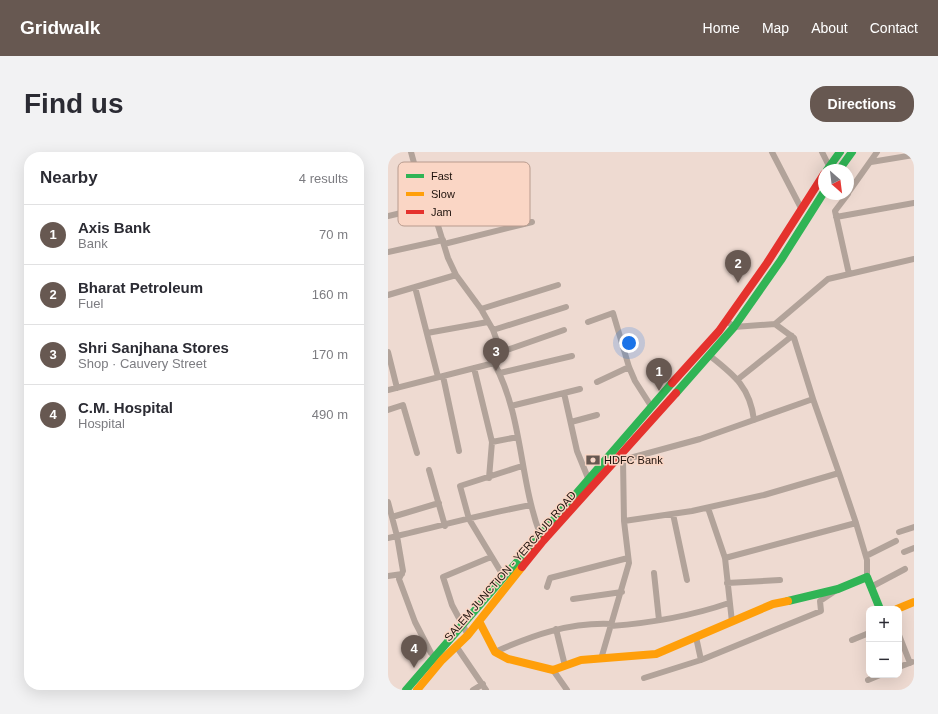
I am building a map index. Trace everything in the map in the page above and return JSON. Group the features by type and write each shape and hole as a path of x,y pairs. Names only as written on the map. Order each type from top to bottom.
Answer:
{"main road":[{"path":"831,164 840,152"},
{"path":"843,164 852,152"},
{"path":"406,690 650,406 727,321 767,263 818,183"},
{"name":"SALEM JUNCTION - YERCAUD ROAD","path":"417,690 456,646 468,635 543,541 710,356 734,327 781,260 819,200"},
{"path":"608,456 613,463"},
{"path":"478,621 495,652 508,659 553,670 581,660 656,654 773,604 838,589 867,577 879,606"},
{"path":"902,607 914,602"}],"street":[{"path":"411,152 414,162"},
{"path":"772,152 801,208"},
{"path":"822,152 826,164"},
{"path":"854,186 877,152"},
{"path":"871,162 914,155"},
{"path":"843,200 835,211 849,274"},
{"path":"836,217 914,203"},
{"path":"388,216 398,214"},
{"path":"438,226 456,275 481,309 493,330 501,352"},
{"path":"388,252 443,242 514,226"},
{"path":"727,321 734,327 775,324 828,279 914,259"},
{"path":"388,295 456,275"},
{"path":"481,309 558,285"},
{"path":"415,287 427,333 441,377 459,451"},
{"path":"493,330 566,307"},
{"path":"588,322 613,313 629,367 635,381 650,406"},
{"path":"427,333 488,322"},
{"path":"775,324 792,336 856,523 866,556 867,577"},
{"path":"388,390 494,363 501,352 564,330"},
{"path":"737,380 792,336"},
{"path":"388,352 397,388"},
{"path":"500,373 572,356"},
{"path":"710,356 742,384 752,406 754,420"},
{"path":"494,363 500,373 516,419 522,466 531,505 540,534"},
{"path":"597,382 629,367"},
{"path":"474,368 492,442 489,478"},
{"path":"511,406 580,389"},
{"path":"564,393 577,451 588,478"},
{"path":"613,463 700,439 813,399"},
{"path":"388,410 403,405 417,453"},
{"path":"571,422 597,415"},
{"path":"492,442 518,437"},
{"path":"601,659 622,592 629,564 624,522 623,459"},
{"path":"504,577 469,519 460,486 489,478 522,466"},
{"path":"429,470 445,526"},
{"path":"624,522 708,508 764,495 839,473"},
{"path":"388,502 397,536 403,571 399,579 415,622 431,653 435,657"},
{"path":"392,518 439,503"},
{"path":"388,538 531,505"},
{"path":"708,508 725,558 732,622"},
{"path":"673,514 687,580"},
{"path":"725,558 856,523"},
{"path":"899,532 914,527"},
{"path":"866,556 896,541"},
{"path":"904,552 914,548"},
{"path":"468,635 452,605 442,577 491,557"},
{"path":"547,587 550,578 628,558"},
{"path":"871,586 905,569"},
{"path":"654,573 659,620"},
{"path":"388,576 402,574"},
{"path":"727,583 780,580"},
{"path":"644,678 701,660 821,611 820,601 838,589"},
{"path":"573,599 622,592"},
{"path":"495,652 528,637 572,625 612,625 659,620 706,611 729,603"},
{"path":"556,630 566,666"},
{"path":"852,640 866,634"},
{"path":"696,637 701,660"},
{"path":"902,641 912,662 902,666"},
{"path":"456,646 484,687 473,690"},
{"path":"553,670 567,690"},
{"path":"868,680 873,678"}],"traffic: fast":[{"path":"831,164 840,152"},
{"path":"843,164 852,152"},
{"path":"676,393 734,327 781,260 819,200"},
{"path":"406,690 672,383"},
{"path":"788,601 838,589 867,577 879,606"}],"traffic: slow":[{"path":"417,690 442,660 468,635 522,567"},
{"path":"479,621 495,652 508,659 553,670 581,660 656,654 773,604 788,601"},
{"path":"902,607 914,602"}],"traffic: jam":[{"path":"672,383 719,331 767,263 818,183"},
{"path":"522,567 543,541 676,393"}],"place":[{"name":"Bharat Petroleum","path":"738,283"},
{"name":"Shri Sanjhana Stores","path":"496,371"},
{"name":"Axis Bank","path":"659,391"},
{"name":"HDFC Bank","path":"593,460"},
{"name":"C.M. Hospital","path":"414,668"}]}
